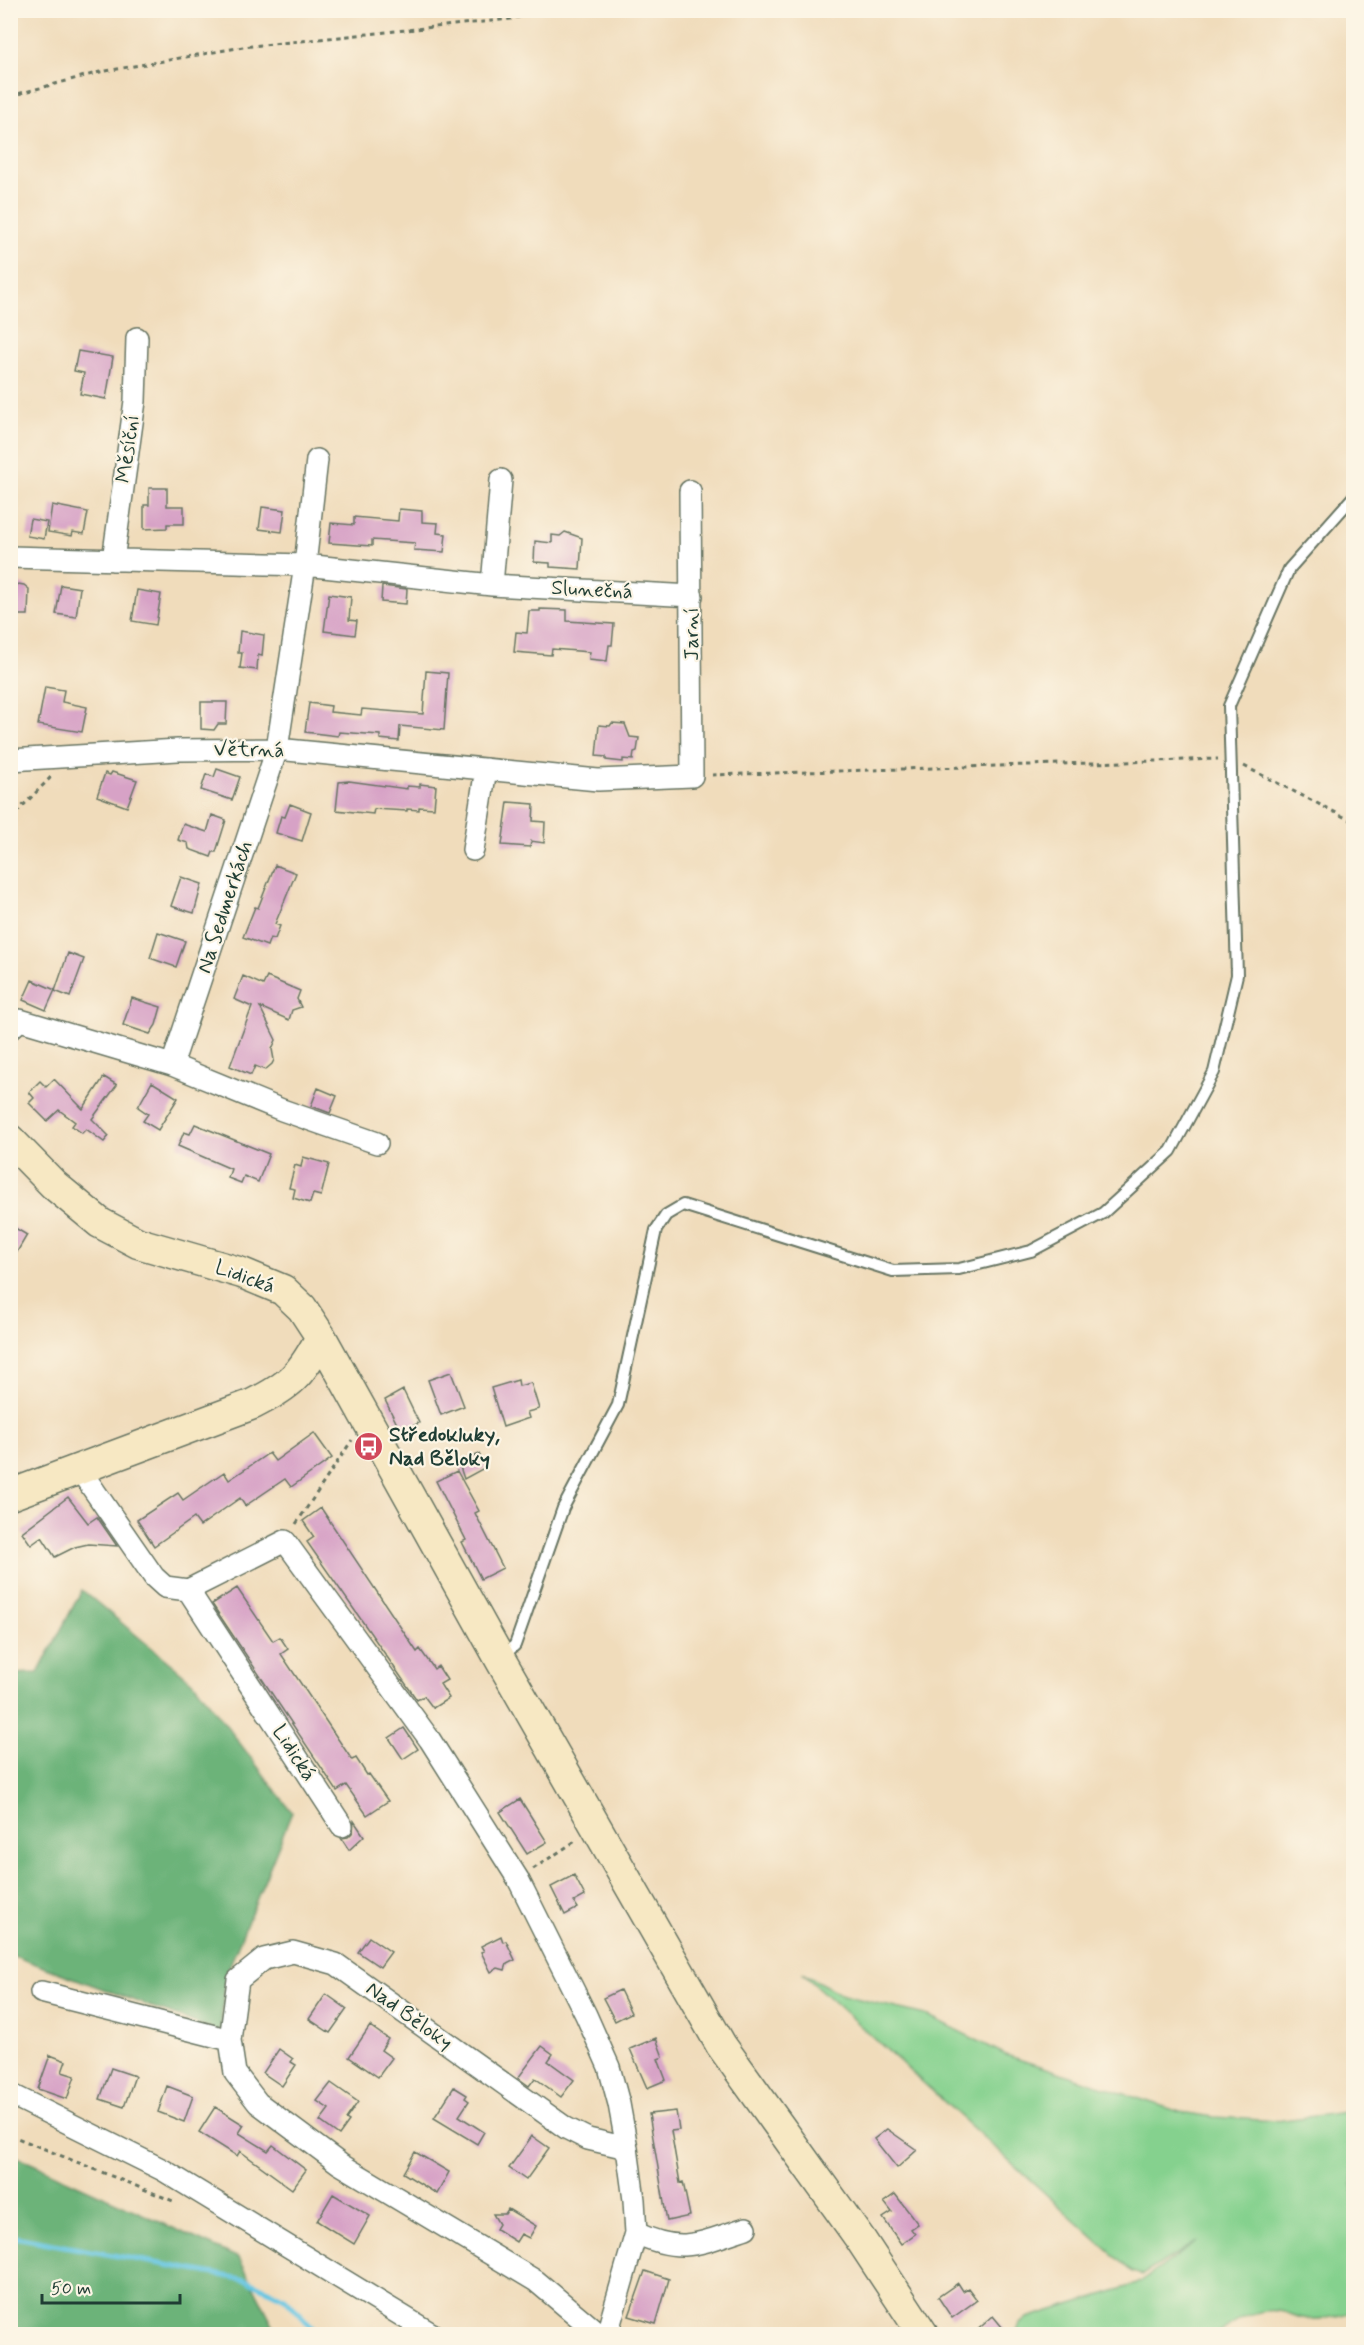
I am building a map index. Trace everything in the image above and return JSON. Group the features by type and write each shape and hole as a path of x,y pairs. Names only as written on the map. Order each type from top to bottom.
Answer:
{"street":[{"name":"Měsíční","path":"112,560 135,400 137,338"},
{"path":"277,749 305,565 317,459"},
{"path":"492,585 501,480"},
{"name":"Jarní","path":"690,491 692,776"},
{"path":"10,557 305,565"},
{"name":"Slunečná","path":"305,565 492,585 692,596"},
{"name":"Větrná","path":"10,760 178,750 277,749 598,780 692,776"},
{"name":"Na Sedmerkách","path":"172,1065 277,749"},
{"path":"473,850 486,769"},
{"path":"10,1029 20,1020 172,1065 282,1110 377,1143"},
{"name":"Lidická","path":"10,1140 54,1185 100,1223 138,1243 242,1273 283,1290 302,1308 321,1337 500,1659 721,2045 861,2240 923,2334"},
{"path":"10,1495 253,1404 293,1380 307,1364 321,1337"},
{"path":"80,1470 154,1577 165,1587 188,1590 285,1541 430,1740 518,1879 586,2015 609,2067 619,2104 634,2200 636,2233 607,2334"},
{"name":"Lidická","path":"188,1590 342,1826"},
{"name":"Nad Běloky","path":"599,2334 536,2281 340,2164 258,2103 235,2073 230,2040 238,1980 264,1959 293,1952 336,1964 566,2128 588,2139 627,2148"},
{"path":"41,1992 230,2040"},
{"path":"10,2094 163,2170 432,2334"},
{"path":"636,2233 657,2243 688,2247 746,2228"}],"lane":[{"path":"500,1659 515,1645 564,1509 618,1405 656,1230 666,1215 683,1205 893,1271 959,1269 1031,1251 1103,1213 1171,1151 1214,1072 1237,975 1229,706 1289,569 1353,496"}],"path":[{"path":"10,96 100,72 243,47 511,20 545,10"},
{"path":"10,819 71,757"},
{"path":"692,776 1230,758 1353,822"},
{"path":"285,1541 366,1418"},
{"path":"518,1879 596,1827"},
{"path":"10,2135 178,2203"}],"green space":[{"path":"82,1590 195,1684 292,1812 226,1975 220,2032 11,1955 10,1674 38,1673"},
{"path":"802,1973 843,1995 929,2016 1006,2055 1180,2112 1214,2117 1276,2121 1353,2111 1353,2312 1317,2319 1284,2312 1258,2312 1233,2323 1219,2334 1016,2334 1020,2324 1027,2318 1137,2284 1197,2242 1142,2275 1132,2272"},
{"path":"11,2154 239,2258 278,2334 11,2334"}],"building":[{"path":"78,351 113,357 106,399 80,394 84,373 74,371"},
{"path":"149,488 167,488 167,506 184,506 184,524 167,524 167,528 144,529 144,505 149,505"},
{"path":"52,505 88,512 84,534 73,532 72,536 48,532"},
{"path":"262,507 285,510 282,532 259,529"},
{"path":"399,509 422,511 422,522 438,523 437,533 446,534 444,552 414,550 415,543 372,540 372,546 329,543 331,523 354,525 354,517 398,521"},
{"path":"30,519 47,522 44,539 27,536"},
{"path":"565,532 582,538 580,569 550,567 550,563 534,562 535,541 552,543 552,535 560,536"},
{"path":"18,584 29,589 28,615 10,615 10,590"},
{"path":"61,585 80,588 76,617 56,614"},
{"path":"382,586 407,589 406,604 381,602"},
{"path":"137,590 161,594 156,625 132,621"},
{"path":"329,594 351,597 349,620 357,621 355,635 324,631"},
{"path":"540,609 567,610 567,621 614,624 612,645 609,645 607,661 589,659 590,652 552,649 551,655 514,652 516,632 527,633 529,611 540,611"},
{"path":"240,631 264,635 262,656 258,655 257,670 240,668 242,653 238,653"},
{"path":"426,671 448,673 444,730 400,726 399,741 380,739 380,735 339,732 338,736 305,732 309,703 331,706 330,712 361,715 362,709 423,714"},
{"path":"45,687 64,690 62,702 87,707 82,732 38,725"},
{"path":"201,702 227,702 226,724 218,724 214,730 201,729"},
{"path":"612,723 625,724 630,737 639,738 633,760 623,759 623,762 596,756 599,725 610,726"},
{"path":"217,769 240,777 232,800 201,790 206,774 214,777"},
{"path":"112,772 137,780 127,807 97,796 105,773 110,775"},
{"path":"349,781 407,789 407,786 420,787 420,784 436,786 434,808 419,807 419,810 407,809 407,811 374,809 373,814 336,810 339,782"},
{"path":"508,802 534,804 533,821 545,822 544,843 531,841 530,847 502,845"},
{"path":"290,804 311,812 302,841 276,833 281,816 285,817"},
{"path":"212,815 226,820 216,852 213,852 211,857 189,849 188,843 178,840 183,824 207,832"},
{"path":"275,865 296,873 275,924 280,926 275,939 270,938 267,946 243,937 255,907 258,908"},
{"path":"181,877 202,884 194,913 171,906"},
{"path":"158,932 185,941 176,967 150,958"},
{"path":"68,953 84,959 70,997 55,991"},
{"path":"243,976 263,985 267,977 300,991 297,999 301,1007 292,1010 289,1020 260,1007 276,1040 272,1049 274,1060 265,1070 255,1066 251,1075 230,1066 252,1007 234,999"},
{"path":"32,980 55,990 46,1010 23,1000"},
{"path":"132,998 161,1007 156,1025 150,1034 123,1025"},
{"path":"104,1077 117,1085 92,1119 109,1136 104,1142 86,1129 82,1133 72,1126 75,1122 59,1110 47,1121 29,1103 34,1098 29,1092 40,1081 46,1087 54,1079 83,1109"},
{"path":"152,1082 178,1098 158,1130 143,1121 148,1114 138,1107"},
{"path":"318,1088 337,1096 330,1113 311,1106"},
{"path":"195,1124 269,1154 258,1182 244,1176 241,1183 228,1178 231,1169 178,1146 184,1132 190,1134"},
{"path":"303,1157 329,1164 321,1196 313,1194 310,1203 293,1198 295,1189 289,1188 295,1165 301,1167"},
{"path":"10,1225 27,1235 10,1264"},
{"path":"451,1372 464,1406 441,1415 428,1380"},
{"path":"518,1380 519,1386 531,1383 539,1409 527,1412 529,1418 503,1427 491,1388"},
{"path":"403,1390 419,1423 401,1432 385,1400"},
{"path":"314,1433 332,1458 291,1487 285,1479 245,1506 240,1498 200,1526 194,1518 154,1546 137,1520 178,1493 183,1500 224,1472 229,1480 269,1453 275,1461"},
{"path":"479,1454 486,1467 464,1479 459,1464"},
{"path":"457,1471 479,1511 475,1513 503,1568 481,1579 462,1542 466,1540 436,1481"},
{"path":"68,1497 88,1523 97,1517 117,1546 88,1544 75,1547 55,1557 42,1537 31,1545 22,1532"},
{"path":"321,1508 417,1652 420,1649 434,1669 438,1666 447,1680 440,1684 449,1698 433,1708 424,1696 417,1700 307,1542 314,1537 303,1521"},
{"path":"237,1588 273,1641 280,1637 288,1649 281,1654 352,1760 356,1758 388,1801 367,1815 346,1785 337,1791 212,1604"},
{"path":"404,1728 418,1749 403,1759 389,1738"},
{"path":"520,1799 547,1842 527,1854 500,1812"},
{"path":"354,1821 364,1836 349,1850 341,1838 348,1837 353,1832"},
{"path":"574,1875 585,1896 574,1902 578,1908 565,1915 551,1887"},
{"path":"501,1936 515,1960 507,1964 505,1970 498,1968 491,1972 481,1952 484,1951 481,1946"},
{"path":"369,1937 391,1952 380,1967 358,1952"},
{"path":"620,1990 631,2013 615,2021 603,1998"},
{"path":"326,1994 347,2009 330,2033 309,2019"},
{"path":"370,2026 388,2039 381,2050 392,2058 378,2077 349,2057"},
{"path":"656,2038 663,2057 658,2059 666,2080 647,2088 630,2049"},
{"path":"542,2046 553,2054 548,2061 574,2080 561,2097 535,2078 529,2086 518,2078"},
{"path":"279,2049 293,2059 291,2062 296,2065 282,2086 263,2073"},
{"path":"50,2055 66,2061 62,2072 75,2076 67,2099 38,2089"},
{"path":"111,2068 135,2076 124,2107 100,2099"},
{"path":"331,2083 358,2102 346,2119 349,2121 339,2135 320,2121 329,2109 317,2101"},
{"path":"167,2086 193,2096 184,2122 158,2112"},
{"path":"454,2087 467,2095 465,2098 469,2101 459,2116 484,2132 477,2144 434,2118"},
{"path":"215,2107 244,2125 239,2133 268,2151 273,2145 306,2170 292,2189 240,2151 237,2156 199,2132"},
{"path":"676,2111 679,2130 671,2131 680,2183 683,2182 690,2216 667,2221 649,2114"},
{"path":"887,2129 917,2150 897,2168 874,2139"},
{"path":"532,2136 549,2148 526,2180 509,2168"},
{"path":"415,2152 449,2172 437,2194 403,2173"},
{"path":"333,2194 370,2216 354,2244 317,2221"},
{"path":"895,2194 918,2224 911,2229 915,2234 901,2244 883,2218 892,2212 884,2202"},
{"path":"508,2209 536,2226 529,2238 521,2234 516,2242 496,2229 499,2224 493,2214 505,2214"},
{"path":"645,2271 669,2279 656,2324 629,2316"},
{"path":"958,2283 963,2291 968,2288 977,2300 952,2318 938,2297"},
{"path":"993,2316 1008,2334 973,2334"}],"waterway":[{"path":"10,2236 247,2280 285,2298 318,2334"}],"place":[{"name":"Středokluky, Nad Běloky","path":"368,1447"}]}
